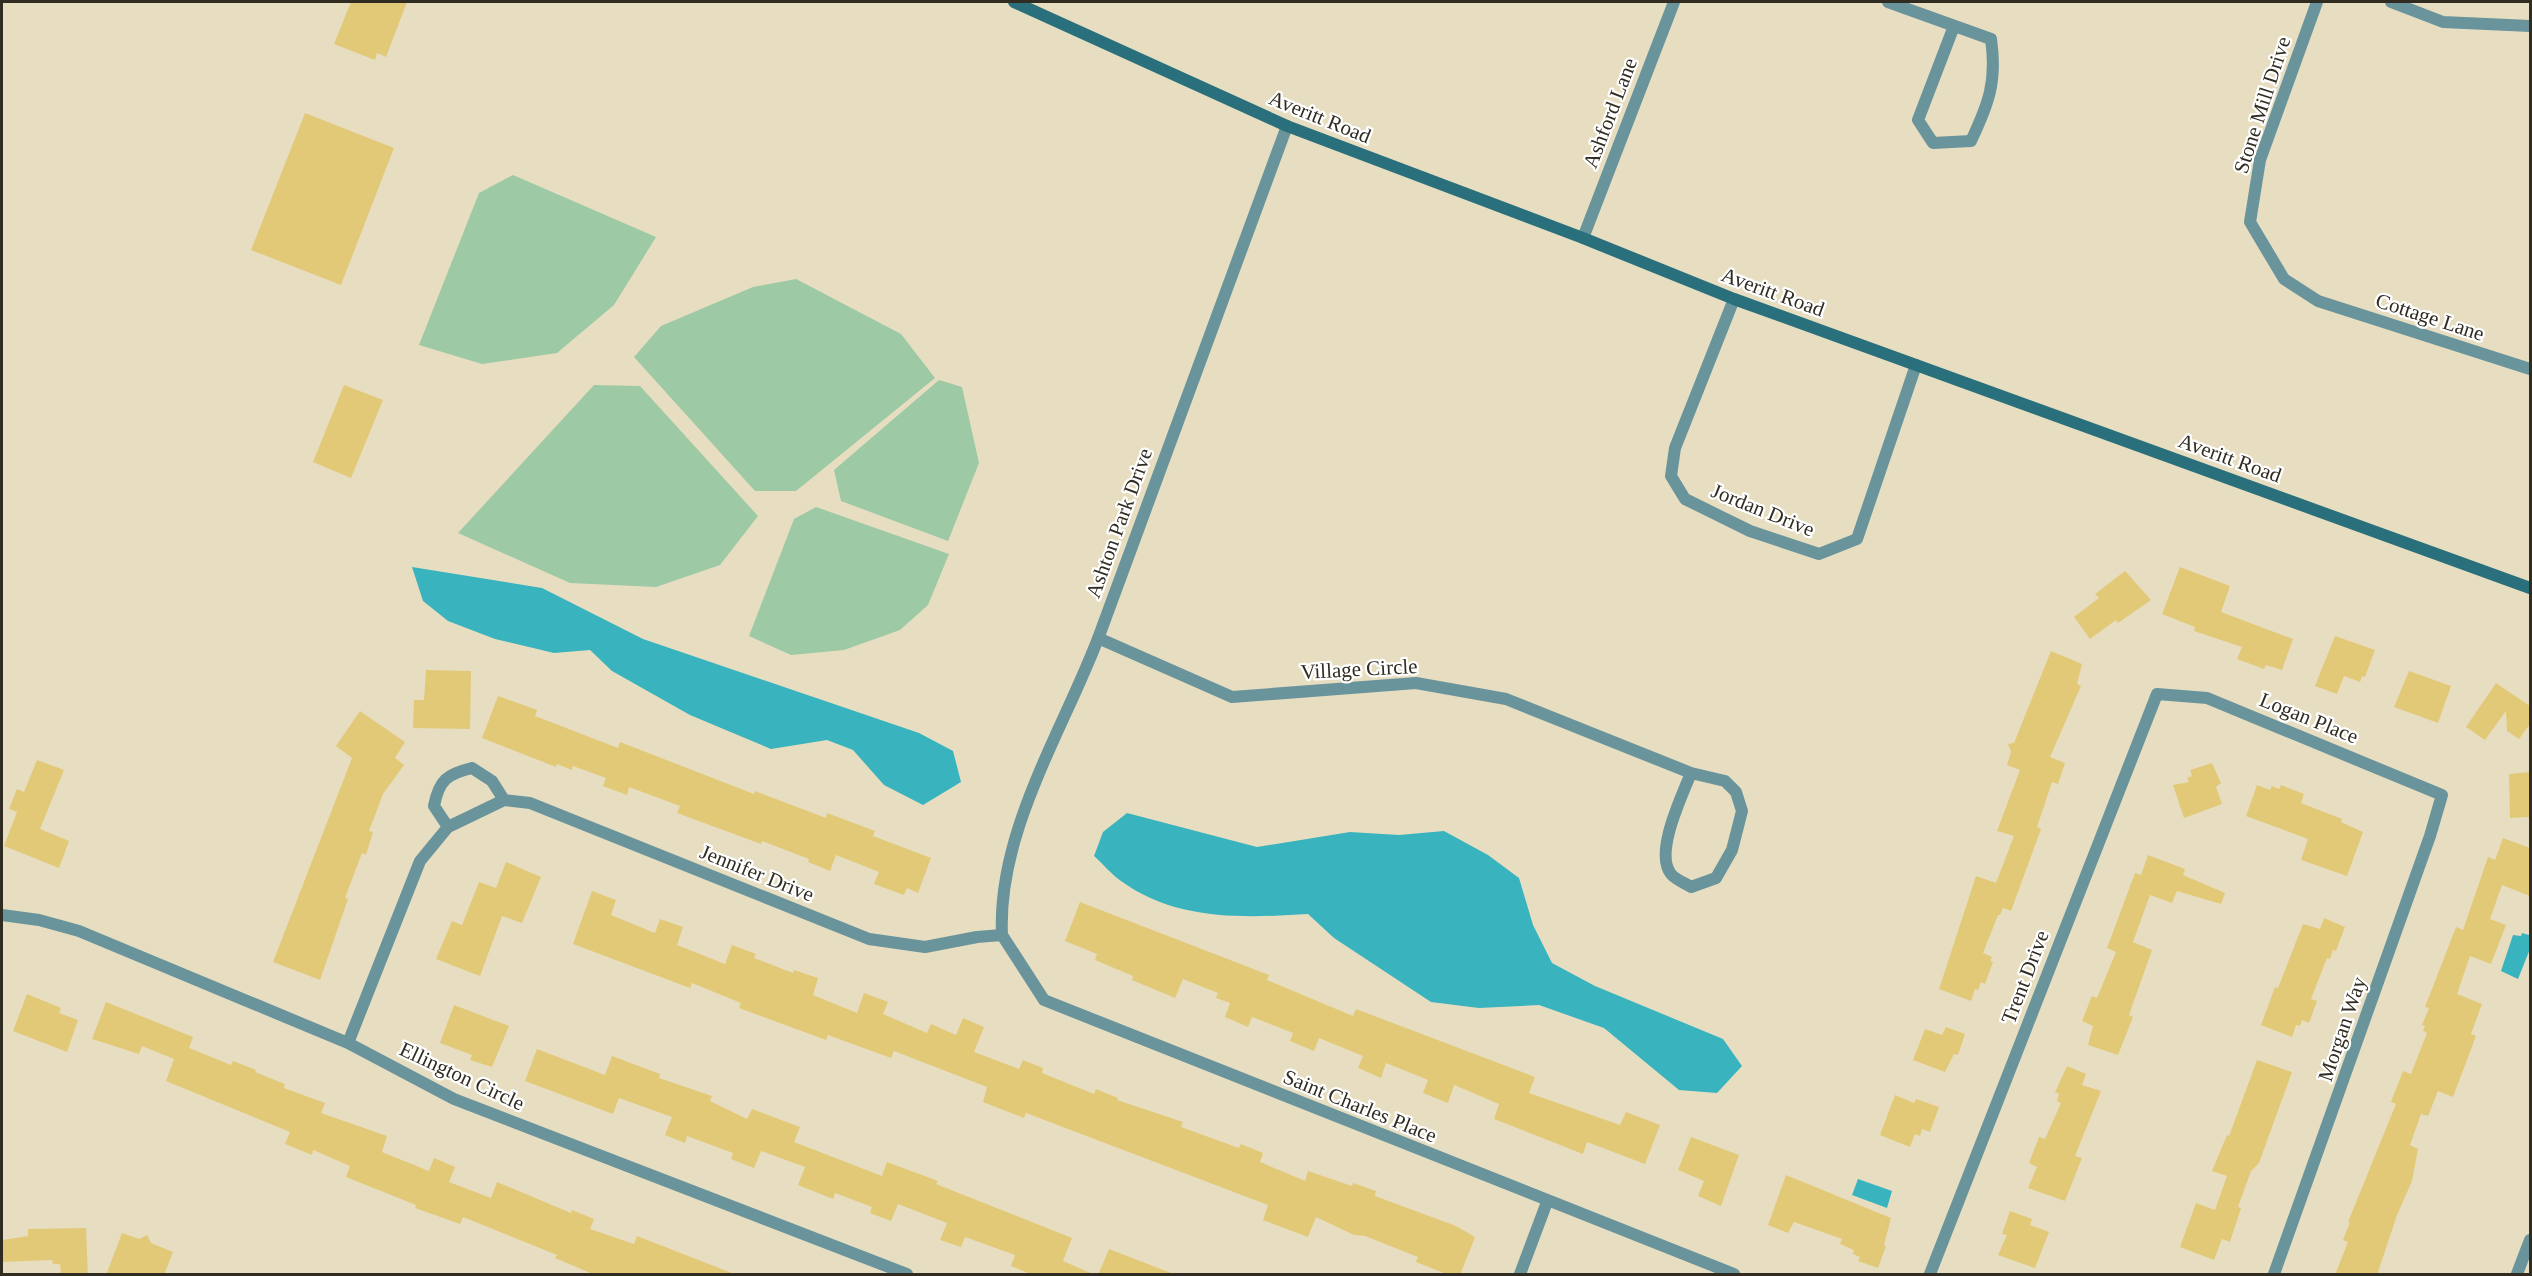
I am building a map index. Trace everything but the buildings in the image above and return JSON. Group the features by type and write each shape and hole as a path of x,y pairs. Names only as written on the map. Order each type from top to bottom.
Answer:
{"street":[{"name":"Averitt Road","path":"1014,2 1038,6 1287,126 1583,238 1734,299 2530,588"},
{"name":"Ashford Lane","path":"1583,238 1674,2"},
{"path":"1888,2 1991,39 1995,68 1986,108 1971,141 1933,143 1918,120 1954,26"},
{"name":"Stone Mill Drive","path":"2317,2 2260,160 2250,222 2284,279 2318,301"},
{"path":"2391,2 2443,22 2530,26"},
{"name":"Ashton Park Drive","path":"1002,935 1000,910 1019,822 1098,639 1287,126"},
{"name":"Jordan Drive","path":"1734,299 1675,448 1671,476 1684,499 1749,531 1820,554 1857,539 1916,365"},
{"name":"Cottage Lane","path":"2318,301 2530,369"},
{"name":"Village Circle","path":"1098,639 1232,697 1416,683 1506,699 1691,773 1725,781 1736,792 1742,811 1732,850 1716,878 1691,887 1672,875 1664,858 1672,823 1691,773"},
{"name":"Logan Place","path":"2157,694 2207,698 2442,795"},
{"name":"Trent Drive","path":"1929,1275 2157,694"},
{"path":"348,1043 420,861 448,827 504,800 492,781 472,768 453,772 438,787 434,806 448,827"},
{"name":"Morgan Way","path":"2274,1275 2430,836 2442,795"},
{"name":"Jennifer Drive","path":"504,800 530,803 869,939 926,948 977,937 1002,935"},
{"name":"Ellington Circle","path":"2,915 79,931 348,1043 454,1099 907,1275"},
{"name":"Saint Charles Place","path":"1002,935 1044,1000 1734,1275"},
{"path":"1520,1275 1547,1202"},
{"path":"2517,1275 2530,1240"}],"green space":[{"path":"513,175 656,237 614,305 557,353 482,364 419,345 479,193"},
{"path":"796,279 901,334 935,378 796,491 755,491 634,357 661,326 753,287"},
{"path":"939,380 962,387 979,463 948,541 841,501 834,470"},
{"path":"594,385 640,386 758,516 720,565 656,587 570,583 458,533"},
{"path":"816,507 949,554 928,605 900,630 844,650 791,655 749,636 794,519"}],"water":[{"path":"412,567 542,588 643,639 919,733 953,751 961,782 923,805 884,785 853,750 827,740 771,749 690,715 612,671 590,650 554,653 495,639 448,621 423,601"},
{"path":"1127,813 1257,847 1350,832 1399,835 1444,831 1488,855 1519,878 1533,925 1552,963 1595,986 1723,1039 1742,1066 1717,1093 1679,1090 1604,1028 1539,1005 1479,1008 1431,1002 1334,938 1308,914 1235,916 1187,910 1164,904 1121,881 1094,856 1103,832"},
{"path":"2522,933 2529,935 2530,949 2518,979 2501,971 2513,935 2521,936"},
{"path":"1858,1179 1892,1191 1887,1208 1852,1195"}]}
